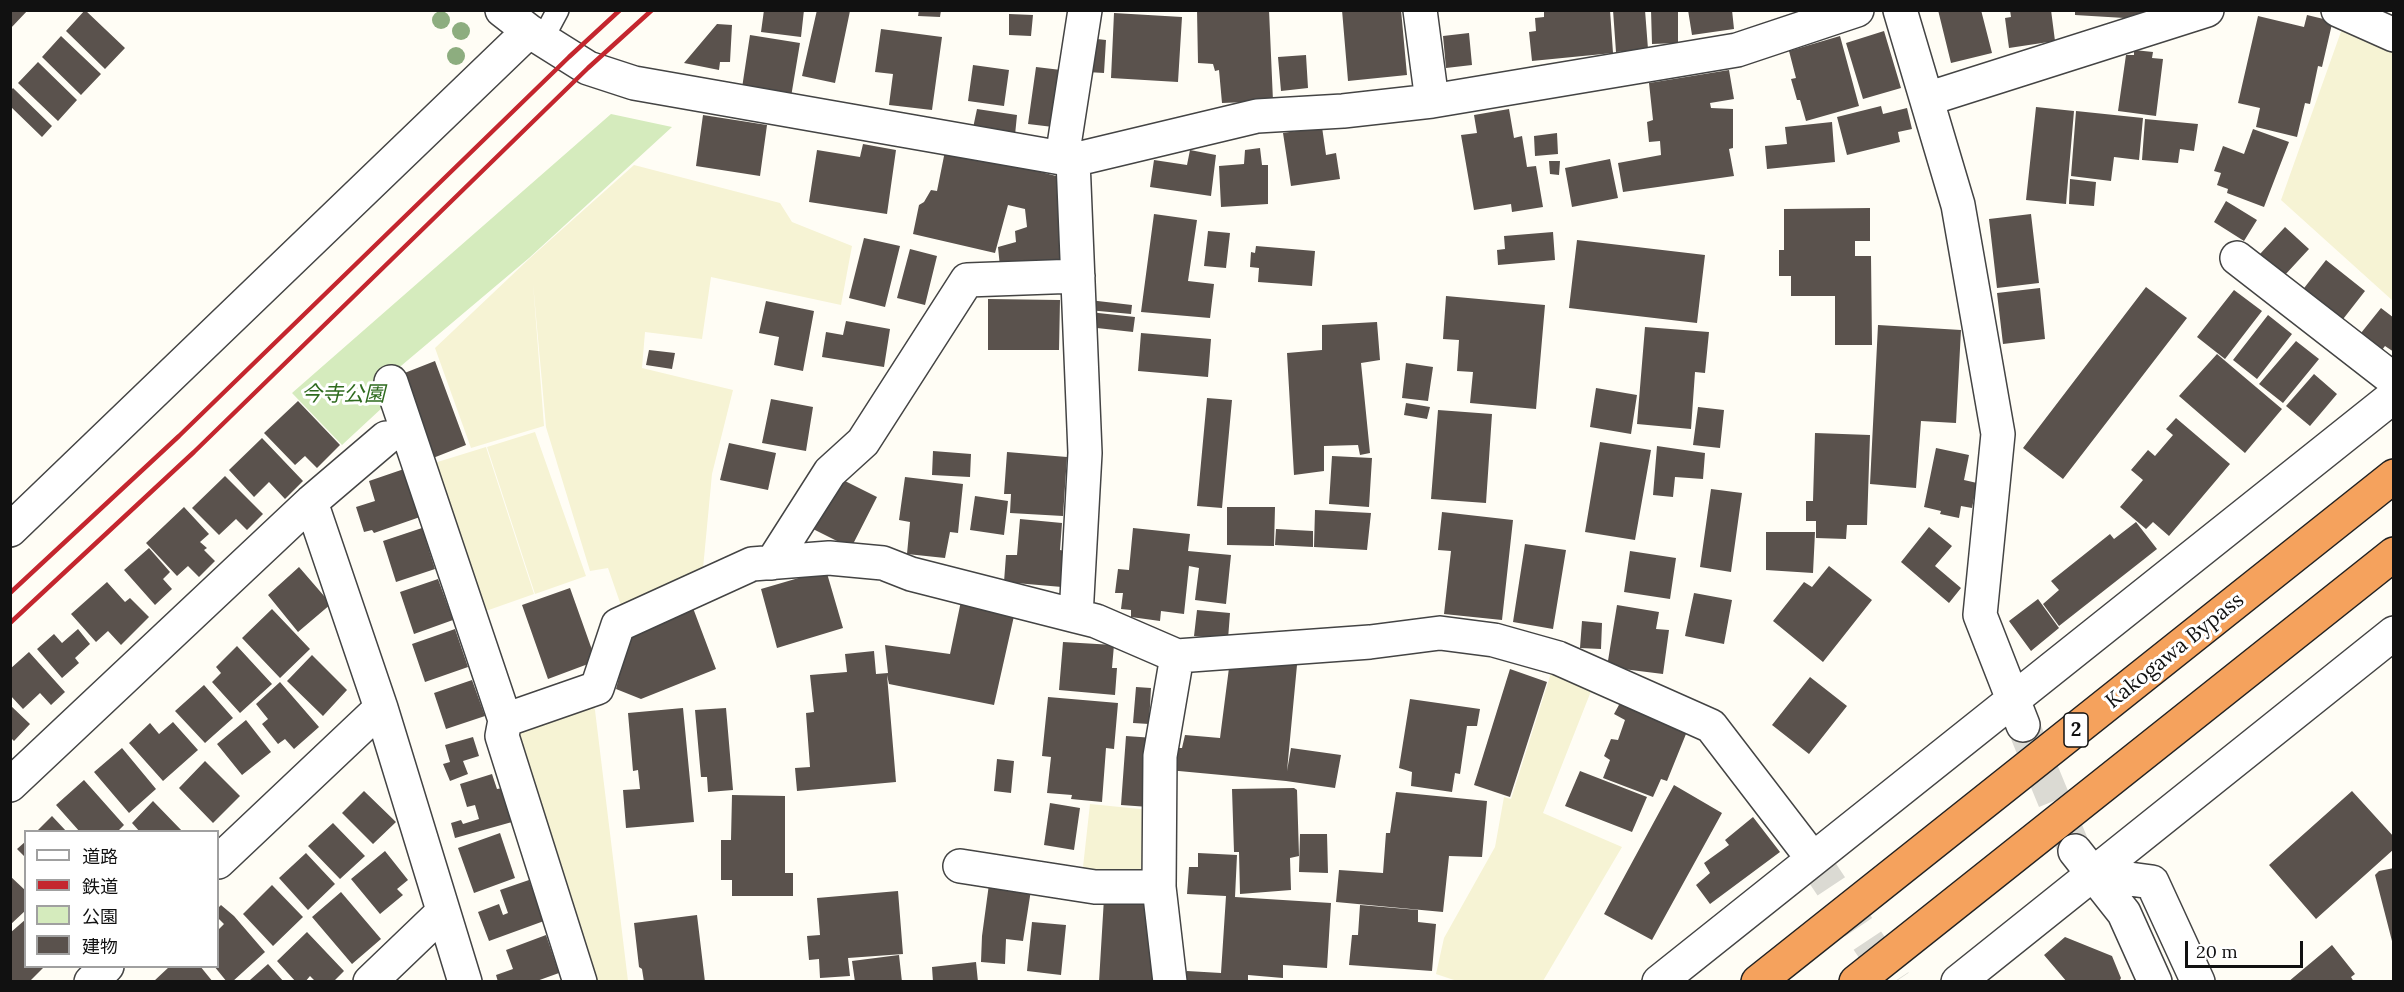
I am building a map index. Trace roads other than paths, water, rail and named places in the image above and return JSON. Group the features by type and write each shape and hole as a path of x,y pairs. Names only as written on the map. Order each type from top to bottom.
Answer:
{"highway":[{"name":"Kakogawa Bypass","path":"1758,981 2394,476"},
{"path":"1856,981 2394,554"}],"street":[{"path":"502,10 535,35 588,68 634,83 1068,159 1257,116 1343,111 1432,101 1737,50 1857,10"},
{"path":"1076,616 1085,453 1078,276 1068,159 1085,10"},
{"path":"1420,10 1432,101"},
{"path":"1900,10 1958,205 1998,434 1980,615 2017,711"},
{"path":"1927,99 2207,10"},
{"path":"2338,10 2394,35"},
{"path":"10,530 535,35"},
{"path":"2237,258 2394,380"},
{"path":"772,562 830,472 863,442 967,280 1078,276"},
{"path":"1659,981 1813,860 2017,711 2394,396"},
{"path":"10,785 311,502 389,413 506,720 502,736 580,981"},
{"path":"311,502 381,708 465,981"},
{"path":"506,720 597,688 618,625 752,564 829,558 883,563 910,574 1096,621 1177,656 1370,642 1440,633 1494,640 1558,658 1711,726 1813,860"},
{"path":"1958,981 2083,862 2394,633"},
{"path":"1170,981 1159,887 1160,756 1177,656"},
{"path":"219,861 381,708"},
{"path":"2083,862 2124,913 2155,981"},
{"path":"2083,862 2152,882 2198,981"},
{"path":"960,866 1095,887 1159,887"},
{"path":"370,981 444,912"},
{"path":"91,981 105,968"}],"lane":[{"path":"535,35 558,10"}],"tunnel":[{"path":"2023,725 2075,851"},
{"path":"1813,859 1895,982"}],"railway":[{"path":"10,593 179,436 620,10"},
{"path":"10,623 194,452 588,68 652,10"}],"park label":[{"name":"今寺公園","path":"343,395"}]}
